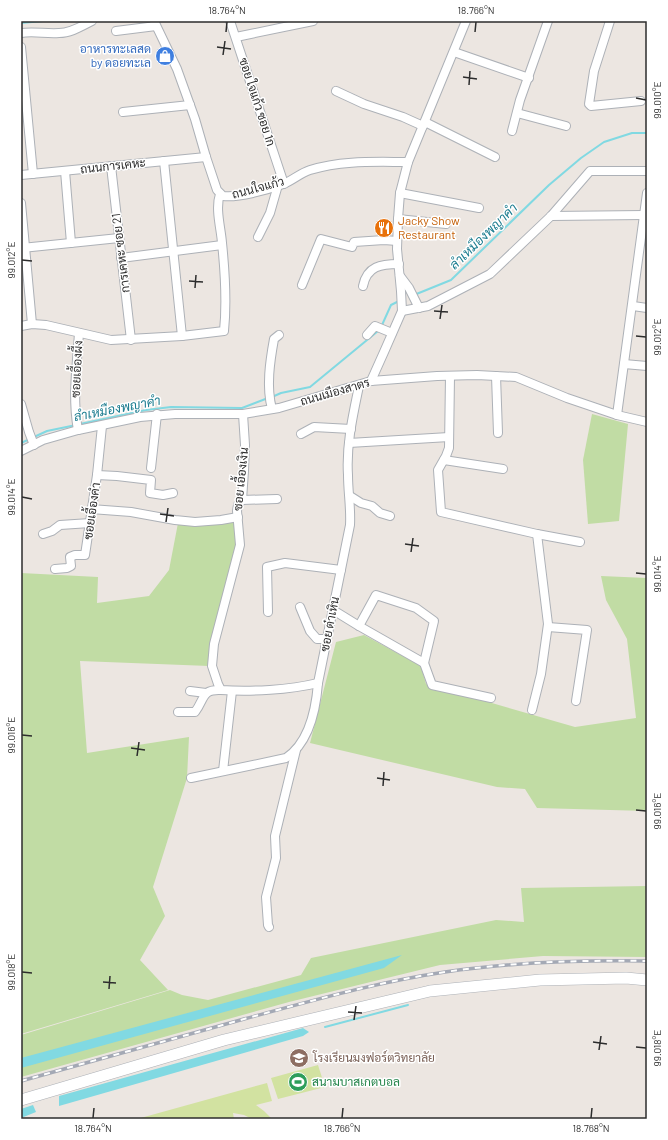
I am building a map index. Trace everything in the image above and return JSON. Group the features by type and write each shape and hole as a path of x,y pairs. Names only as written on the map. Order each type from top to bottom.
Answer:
{"main road":[{"path":"21,1100 224,1040 430,991 540,980 626,978 647,980"}],"street":[{"path":"21,34 29,32 66,32 92,21"},
{"name":"ซอย ใจแก้ว ซอย 1ก","path":"230,21 281,185"},
{"path":"236,37 283,24 313,21"},
{"path":"371,381 402,307 405,290 400,275 397,242 400,193 408,162 466,21"},
{"path":"512,131 520,100 548,21"},
{"path":"610,21 594,71 589,104 591,106 641,101"},
{"path":"116,31 155,23"},
{"name":"ถนนใจแก้ว","path":"155,23 177,69 206,157 222,196 238,196 281,185 309,170 350,162 408,162"},
{"path":"21,48 33,174"},
{"path":"454,52 529,78"},
{"path":"336,91 364,104 424,124 495,157"},
{"path":"123,112 190,105"},
{"path":"517,113 566,126"},
{"name":"ถนนการเคหะ","path":"21,175 206,157"},
{"path":"164,161 182,336"},
{"name":"การเคหะ ซอย 21","path":"111,166 131,340"},
{"path":"402,307 419,308 428,306 490,274 551,216 590,170 647,171"},
{"path":"65,171 71,243"},
{"path":"258,237 270,213 281,185"},
{"path":"400,193 479,208"},
{"path":"617,415 632,306 643,250 644,214 647,193"},
{"path":"21,326 32,324 59,327 111,340 182,336 224,330 226,312 218,206 220,194"},
{"path":"21,203 23,248 32,324"},
{"path":"551,216 644,214"},
{"path":"398,220 446,224"},
{"path":"23,248 119,238"},
{"path":"302,285 322,239 352,247 354,242 384,240 397,242"},
{"path":"121,258 173,250 222,245"},
{"path":"363,286 368,273 373,269 387,264 399,264"},
{"path":"405,290 414,297 419,308"},
{"path":"632,306 647,308"},
{"path":"367,335 375,326 392,333"},
{"name":"ซอยเอื้องผื้ง","path":"77,425 75,402 79,333"},
{"path":"272,407 269,390 273,345 274,339 279,335"},
{"path":"624,364 647,366"},
{"path":"377,368 388,380"},
{"path":"450,376 449,448 438,470 441,512 537,534 580,542"},
{"name":"ถนนเมืองสาตร","path":"21,451 31,439 43,440 77,425 102,426 157,414 243,414 359,386 371,381 450,376 516,376 567,398 617,415 647,422"},
{"path":"496,376 498,433"},
{"name":"ซอย ต๋าเหิน","path":"191,778 286,758 296,749 305,737 313,717 318,683 350,525 348,475 349,443 359,386"},
{"path":"21,404 31,439"},
{"path":"151,468 157,414"},
{"name":"ซอย เอื้องเงิน","path":"221,690 212,666 214,644 240,545 238,505 242,500 245,445 243,414"},
{"name":"ซอยเอื้องคำ","path":"55,569 67,568 71,566 70,557 75,555 86,555 102,426"},
{"path":"301,434 314,427 351,429"},
{"path":"349,443 449,437"},
{"path":"444,460 503,469"},
{"path":"97,475 151,480 150,493 163,495 173,493"},
{"path":"350,496 361,503 372,506 380,513 390,516"},
{"path":"242,500 277,499"},
{"path":"91,509 130,512 195,522 238,517"},
{"path":"43,534 52,531 60,525 90,523"},
{"path":"532,710 541,674 548,627 537,534"},
{"path":"268,612 267,567 285,563 341,570"},
{"path":"358,626 376,595 416,608 434,621 424,663 432,685 491,698"},
{"path":"300,607 310,631 317,639 327,639"},
{"path":"333,610 358,626 424,663"},
{"path":"548,627 587,630 576,700"},
{"path":"190,691 206,693 213,690 232,691 297,688 318,683"},
{"path":"223,771 232,691"},
{"path":"178,712 195,712 206,693"},
{"path":"269,927 266,897 276,858 275,836 296,749"}],"green space":[{"path":"592,414 628,424 619,521 588,524 583,460"},
{"path":"235,520 238,545 209,666 80,661 87,753 189,737 187,778 153,887 165,916 140,960 168,990 21,1034 21,573 98,577 97,603 149,596 169,570 178,523"},
{"path":"601,576 647,578 647,811 537,808 525,789 497,787 310,743 336,642 364,635 421,666 426,684 575,727 636,718 627,639 606,600"},
{"path":"647,886 647,957 543,956 440,965 289,1002 21,1077 21,1035 170,990 182,995 208,1000 301,975 311,958 496,920 524,922 521,888"},
{"name":"สนามบาสเกตบอล","path":"318,1065 325,1087 278,1099 271,1078"},
{"path":"267,1083 272,1101 256,1105 272,1119 252,1119 244,1115 233,1113 234,1119 137,1119"}],"water":[{"path":"402,955 384,968 21,1068 21,1058"},
{"path":"303,1028 309,1032 303,1036 59,1106 59,1096"},
{"path":"33,1105 36,1112 21,1118 21,1109"}],"waterway":[{"path":"21,23 43,21"},
{"name":"ลำเหมืองพญาคำ","path":"414,295 451,280 549,185 581,158 604,142 632,133 647,133"},
{"name":"ลำเหมืองพญาคำ","path":"382,325 391,305 399,301"},
{"name":"ลำเหมืองพญาคำ","path":"272,397 281,393 310,387 378,331"},
{"name":"ลำเหมืองพญาคำ","path":"80,424 146,410 171,407 242,408 268,398"},
{"name":"ลำเหมืองพญาคำ","path":"34,437 47,431 76,425"},
{"name":"ลำเหมืองพญาคำ","path":"21,443 30,439"},
{"path":"325,1027 408,1005"}],"railway":[{"path":"21,1081 319,999 420,976 520,964 571,961 647,961"}],"place":[{"name":"อาหารทะเลสด by ดอยทะเล","path":"165,56"},
{"name":"Jacky Show Restaurant","path":"384,228"},
{"name":"โรงเรียนมงฟอร์ตวิทยาลัย","path":"299,1058"},
{"name":"สนามบาสเกตบอล","path":"298,1082"}]}
